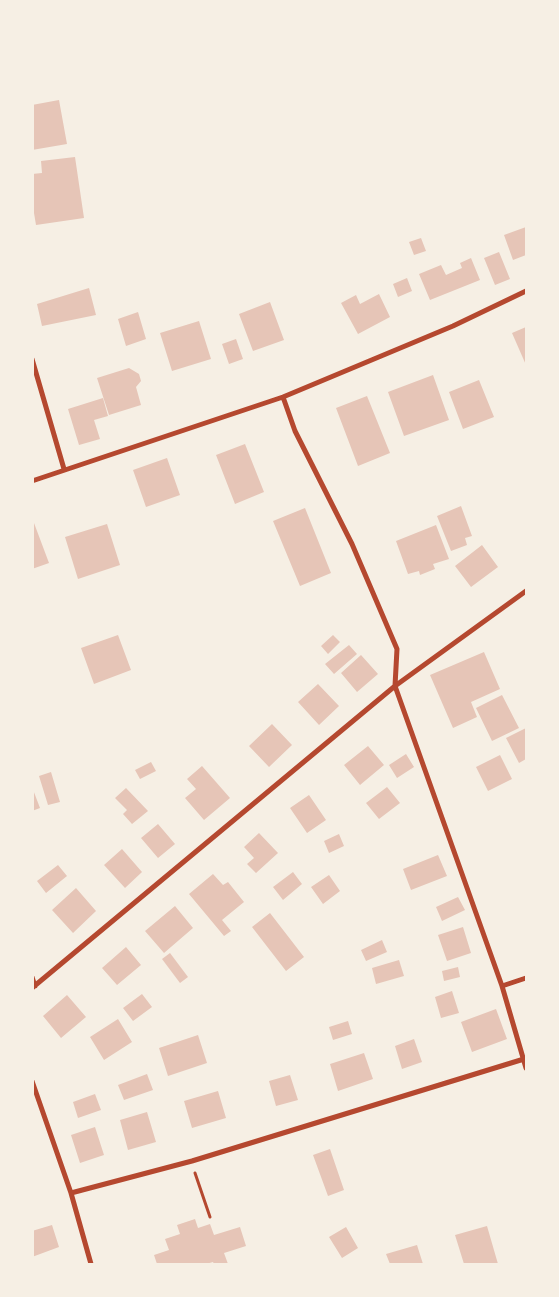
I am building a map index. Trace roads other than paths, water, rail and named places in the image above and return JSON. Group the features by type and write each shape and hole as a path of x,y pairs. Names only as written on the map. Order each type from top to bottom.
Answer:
{"street":[{"path":"32,481 283,397 453,326 526,291"},
{"path":"32,359 64,469"},
{"path":"283,397 295,431 352,544 397,649 395,686 502,986 526,1068"},
{"path":"32,977 34,987 395,686 526,592"},
{"path":"502,986 526,978"},
{"path":"71,1193 192,1161 524,1059"},
{"path":"32,1081 71,1193 91,1264"}]}
